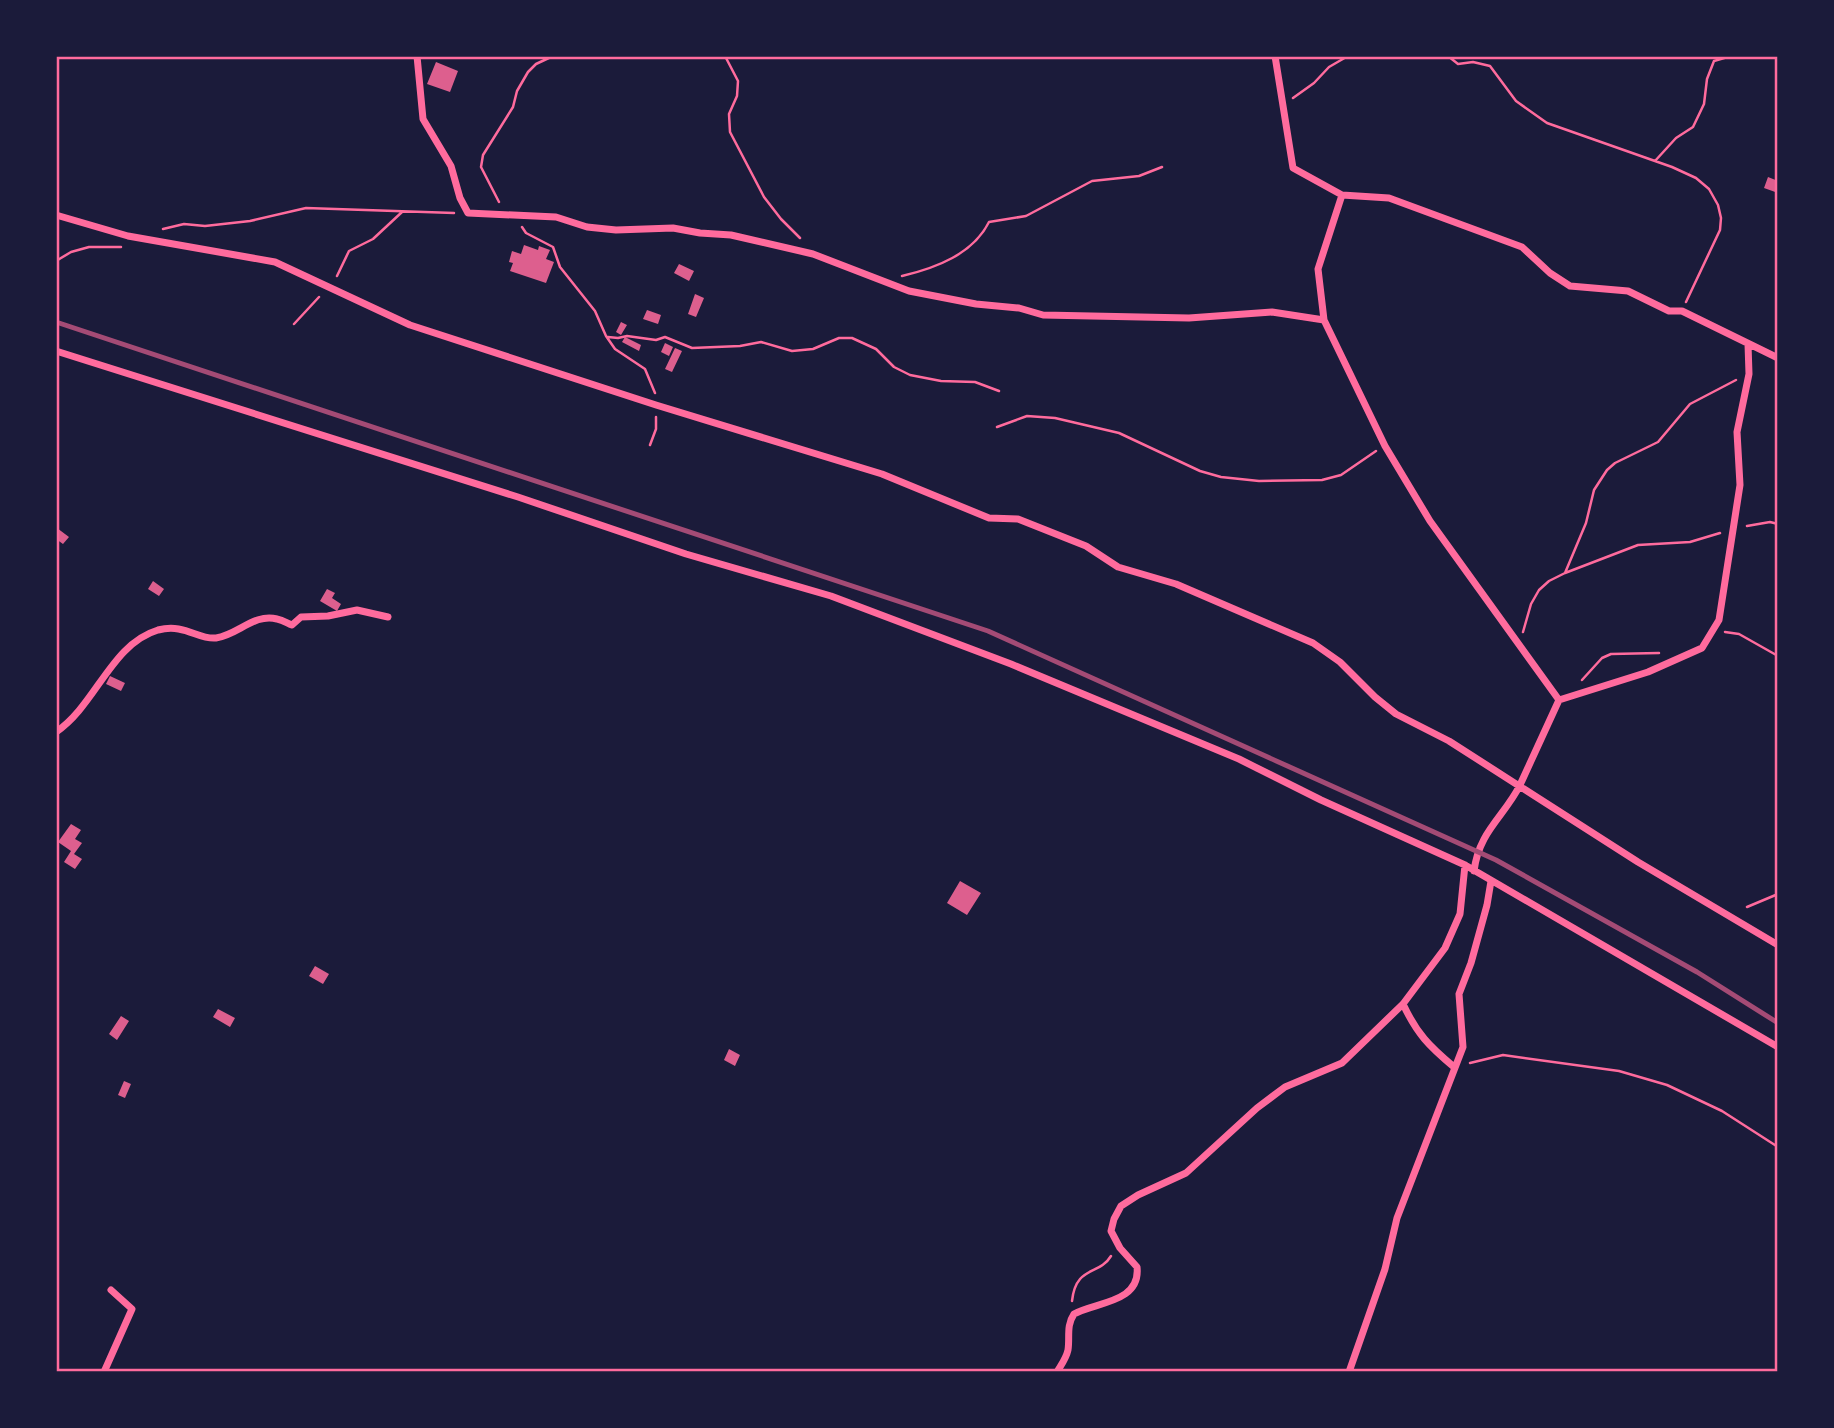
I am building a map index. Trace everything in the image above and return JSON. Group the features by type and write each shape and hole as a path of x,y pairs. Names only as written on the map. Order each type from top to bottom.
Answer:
{"street":[{"path":"416,56 423,119 451,166 460,198 468,213 556,217 587,227 616,230 673,228 700,233 731,234 813,254 909,291 1019,308 1043,315 1189,318 1272,312 1324,320"},
{"path":"1275,56 1293,168 1342,195 1390,198 1522,247 1550,273 1570,286 1628,291 1669,311 1682,311 1778,358"},
{"path":"1342,195 1318,269 1324,320 1385,446 1430,521 1559,700"},
{"path":"56,215 128,236 275,262 410,325 656,405 882,474 989,518 1018,519 1086,546 1118,567 1176,584 1313,643 1340,662 1375,697 1396,713 1449,741 1638,862 1778,945"},
{"path":"1474,871 1477,851 1494,820 1519,787 1559,700 1648,672 1702,648 1719,620 1740,485 1737,432 1749,374 1748,344"},
{"path":"56,351 518,497 686,554 831,596 1011,664 1239,760 1465,865 1778,1048"},
{"path":"56,732 65,726 89,698 131,642 160,630 180,628 214,638 261,619 276,618 292,625 301,617 328,616 357,610 388,617"},
{"path":"1057,1372 1065,1360 1068,1327 1074,1314 1118,1298 1134,1284 1137,1267 1117,1244 1111,1231 1121,1206 1138,1195 1186,1173 1284,1087 1342,1063 1403,1004 1445,948 1460,914 1465,865"},
{"path":"1349,1372 1385,1269 1397,1218 1464,1041 1460,989 1474,955 1487,905 1490,881"},
{"path":"1403,1004 1413,1026 1426,1044 1454,1067"},
{"path":"104,1372 132,1309 111,1290"}],"path":[{"path":"553,56 536,64 528,72 517,91 513,107 483,155 481,167 507,214 526,233 553,247 560,267 595,311 606,337 615,348 645,369 651,380 656,405 656,429 650,444"},
{"path":"724,56 738,81 737,96 729,114 730,132 769,204 813,254"},
{"path":"1282,106 1314,83 1329,67 1348,56"},
{"path":"1448,56 1458,64 1473,62 1490,66 1516,101 1547,124 1655,161 1696,178 1709,189 1718,205 1720,230 1682,311"},
{"path":"1655,161 1676,138 1693,127 1704,104 1707,79 1714,61 1731,56"},
{"path":"884,280 917,273 948,260 980,239 989,222 1026,216 1092,181 1139,176 1162,167"},
{"path":"56,261 89,247 119,247 175,226 250,221 306,208 468,213"},
{"path":"294,324 329,288 349,251 373,239 402,212"},
{"path":"606,337 628,336 656,340 665,337 692,348 740,346 761,342 792,351 813,349 839,338 852,338 876,349 894,367 910,374 941,381 975,382 999,390"},
{"path":"1565,573 1586,523 1594,490 1607,470 1615,463 1658,442 1689,404 1749,374"},
{"path":"998,427 1027,416 1055,418 1119,433 1200,471 1222,477 1259,481 1322,480 1341,475 1385,446"},
{"path":"1520,647 1525,622 1539,590 1565,573 1638,545 1690,542 1760,523 1778,524"},
{"path":"1747,907 1778,894"},
{"path":"1454,1067 1503,1055 1619,1071 1667,1085 1722,1111 1778,1147"},
{"path":"1074,1314 1072,1297 1079,1280 1108,1261 1117,1244"}],"building":[{"path":"436,62 458,71 450,92 427,84"},
{"path":"1768,177 1778,181 1778,193 1764,188"},
{"path":"524,245 538,250 539,246 550,250 546,259 554,262 546,283 510,271 513,263 509,262 512,251 521,254"},
{"path":"679,264 694,271 689,281 674,273"},
{"path":"695,294 704,298 696,317 688,314"},
{"path":"647,310 661,315 658,324 643,319"},
{"path":"621,322 627,325 621,335 616,332"},
{"path":"625,337 641,345 639,351 622,342"},
{"path":"665,343 673,347 669,356 661,352"},
{"path":"675,348 682,351 672,372 665,369"},
{"path":"57,528 69,537 63,544 56,539"},
{"path":"153,581 164,589 159,596 148,589"},
{"path":"327,589 335,593 332,598 341,604 337,611 320,601"},
{"path":"110,676 125,683 121,691 106,684"},
{"path":"71,824 81,830 75,839 82,843 74,854 82,859 75,869 64,862 71,851 58,842"},
{"path":"960,881 981,893 967,915 947,903"},
{"path":"315,966 329,974 323,984 309,976"},
{"path":"218,1009 235,1018 230,1027 213,1017"},
{"path":"121,1016 129,1021 117,1040 109,1034"},
{"path":"729,1049 740,1055 735,1066 724,1060"},
{"path":"124,1081 131,1084 125,1098 118,1095"}],"railway":[{"path":"56,322 988,631 1496,860 1697,972 1778,1023"}]}
